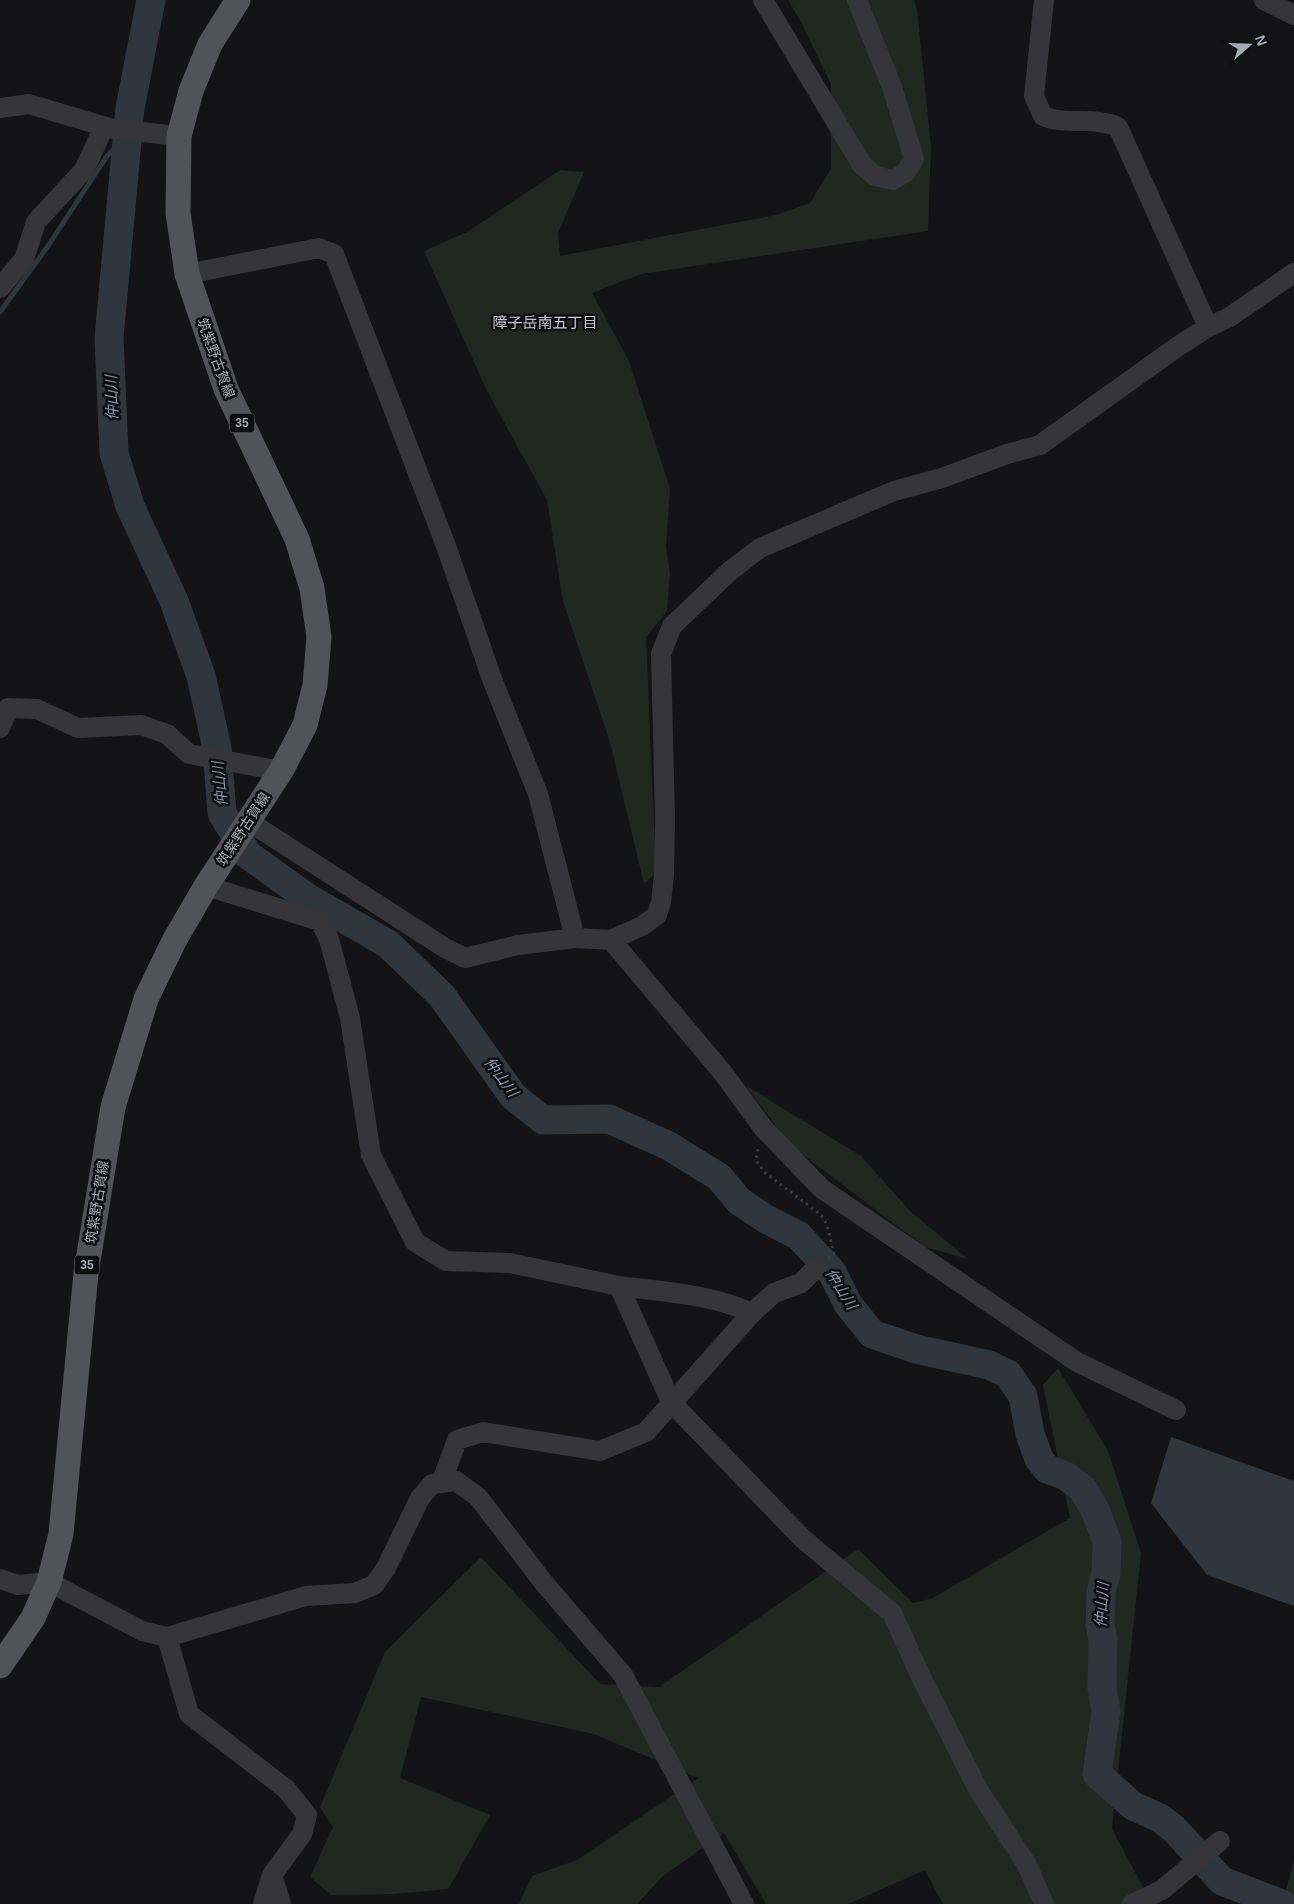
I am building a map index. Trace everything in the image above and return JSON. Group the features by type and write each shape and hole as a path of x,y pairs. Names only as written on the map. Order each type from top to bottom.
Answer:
{"main road":[{"name":"筑紫野古賀線","path":"0,1666 33,1618 49,1582 61,1534 86,1273 112,1107 146,999 174,941 210,879 281,770 305,725 315,685 319,637 312,588 297,539 226,389 187,274 178,213 179,136 191,91 210,44 238,0"}],"street":[{"path":"763,0 862,165 875,176 893,180 906,172 914,159 892,87 857,0"},
{"path":"1044,0 1034,96 1043,116 1054,120 1108,122 1118,127 1208,327"},
{"path":"1264,0 1293,9"},
{"path":"0,108 29,104 109,128 152,135 179,136"},
{"path":"0,288 24,259 36,222 84,170 109,128"},
{"path":"187,274 319,248 334,254 446,546 492,679 538,794 575,938"},
{"path":"243,828 465,958 518,945 575,938 611,940 642,926 657,915 661,902 665,820 661,654 672,626 730,570 760,548 894,491 942,478 1040,444 1208,327 1228,318 1294,273"},
{"path":"0,728 8,708 37,709 78,728 141,725 167,734 189,754 281,770"},
{"path":"210,879 320,921 329,938 350,1018 371,1155 415,1242 446,1261 510,1263 619,1286 708,1299 736,1306 752,1314"},
{"path":"611,940 723,1073 769,1134 822,1189 1077,1362 1176,1410"},
{"path":"442,1481 457,1440 483,1432 600,1451 646,1432 752,1314 774,1294 801,1283 815,1270"},
{"path":"619,1286 671,1402 803,1539 892,1613 922,1679 979,1791 1027,1865 1044,1904"},
{"path":"0,1579 18,1585 49,1582 142,1631 167,1637 306,1596 355,1593 374,1585 386,1568 402,1530 420,1498 432,1484 442,1481 456,1481 478,1497 544,1583 623,1675 744,1904"},
{"path":"167,1637 189,1714 286,1789 307,1815 302,1834 272,1875 262,1904"},
{"path":"1132,1904 1162,1890 1220,1840"},
{"path":"272,1875 281,1904"}],"path":[{"path":"769,1134 758,1149 756,1160 764,1172 821,1215 827,1225 834,1254 815,1270"}],"shaded area":[{"path":"788,0 914,0 917,9 931,147 928,231 641,274 592,293 629,361 670,489 666,547 670,573 667,611 646,637 656,873 644,884 610,742 563,601 547,500 487,391 424,251 467,232 560,170 584,172 558,233 560,256 776,215 810,203 831,169 831,84 799,18"},
{"path":"745,1085 861,1156 911,1212 968,1259 925,1247 790,1145"},
{"path":"1058,1368 1108,1451 1141,1553 1112,1829 1152,1904 943,1904 925,1870 848,1904 766,1904 724,1833 663,1876 637,1904 519,1904 532,1876 577,1860 698,1778 594,1734 421,1697 400,1778 490,1815 448,1889 394,1894 331,1895 310,1877 333,1827 320,1807 385,1652 481,1557 600,1684 659,1687 858,1549 913,1603 933,1598 1070,1518 1043,1385"},
{"path":"1171,1437 1294,1481 1294,1606 1207,1575 1151,1503"},
{"path":"1294,1861 1294,1896 1286,1891"}],"waterway":[{"name":"仲山川","path":"151,0 130,108 109,338 114,453 130,506 174,601 201,676 217,748 222,813 248,855 308,898 388,944 442,996 513,1096 543,1120 609,1119 669,1146 719,1177 739,1201 766,1219 799,1236 832,1272 848,1304 872,1334 916,1349 989,1365 1008,1374 1023,1396 1030,1434 1039,1459 1047,1469 1066,1476 1083,1489 1096,1512 1107,1542 1106,1574 1101,1591 1100,1625 1103,1639 1102,1688 1106,1711 1097,1774 1133,1806 1160,1818 1174,1829 1222,1881 1282,1904"},
{"path":"0,312 48,246 107,156 127,136"}],"district":[{"name":"障子岳南五丁目","path":"545,323"}]}
